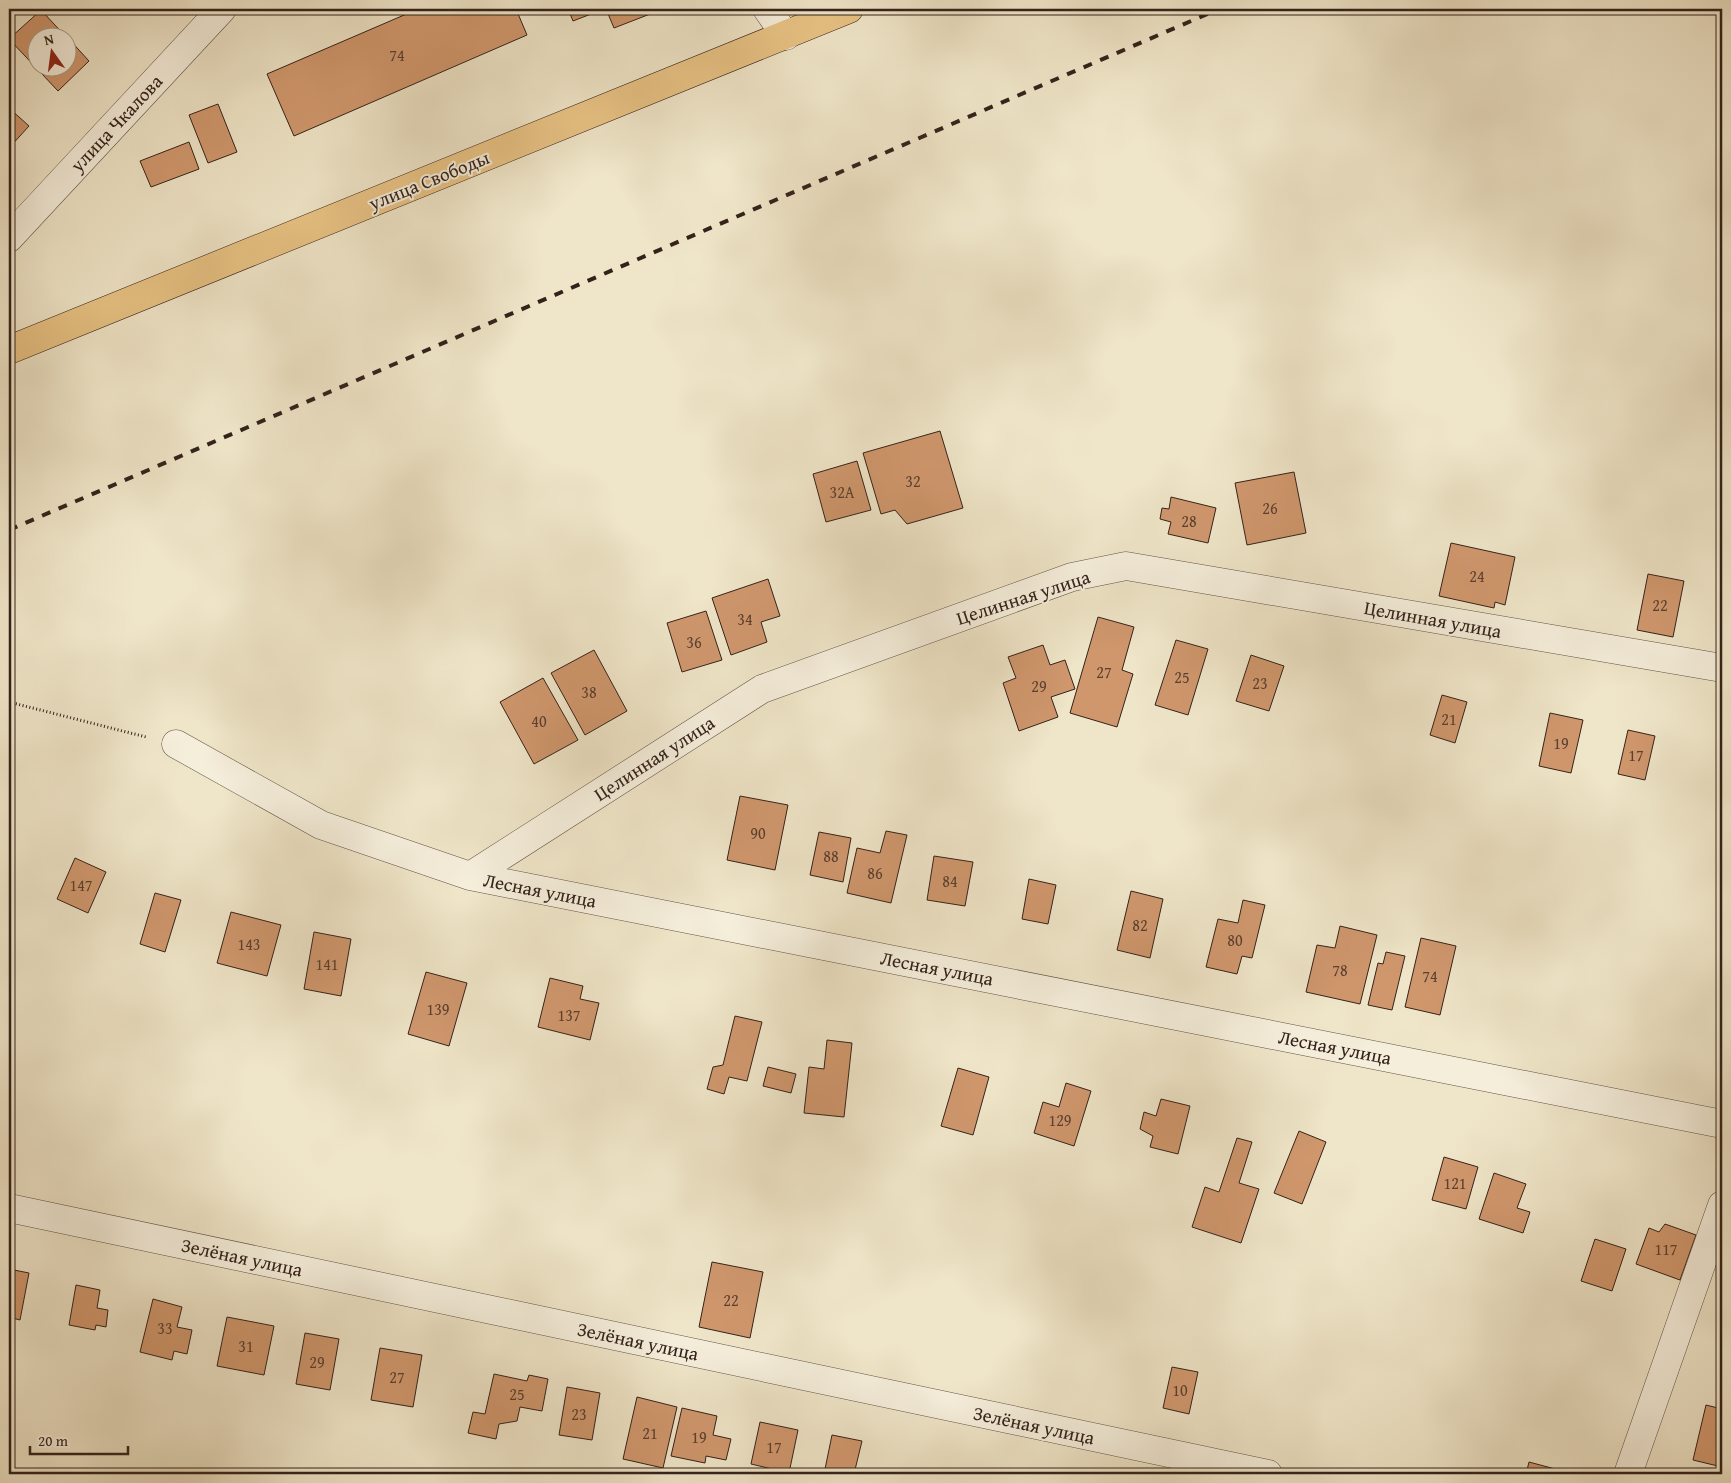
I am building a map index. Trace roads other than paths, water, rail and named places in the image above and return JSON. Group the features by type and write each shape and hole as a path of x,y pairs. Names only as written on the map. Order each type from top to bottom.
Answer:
{"main road":[{"name":"улица Свободы","path":"9,350 849,9"}],"street":[{"name":"улица Чкалова","path":"9,238 222,9"},
{"path":"767,9 786,36"},
{"name":"Целинная улица","path":"470,876 762,690 1072,577 1126,566 1722,668"},
{"name":"Лесная улица","path":"176,744 321,825 470,876 1722,1124"},
{"path":"1628,1474 1722,1205"},
{"name":"Зелёная улица","path":"9,1208 1268,1474"}],"railway":[{"path":"9,530 1219,9"}]}
